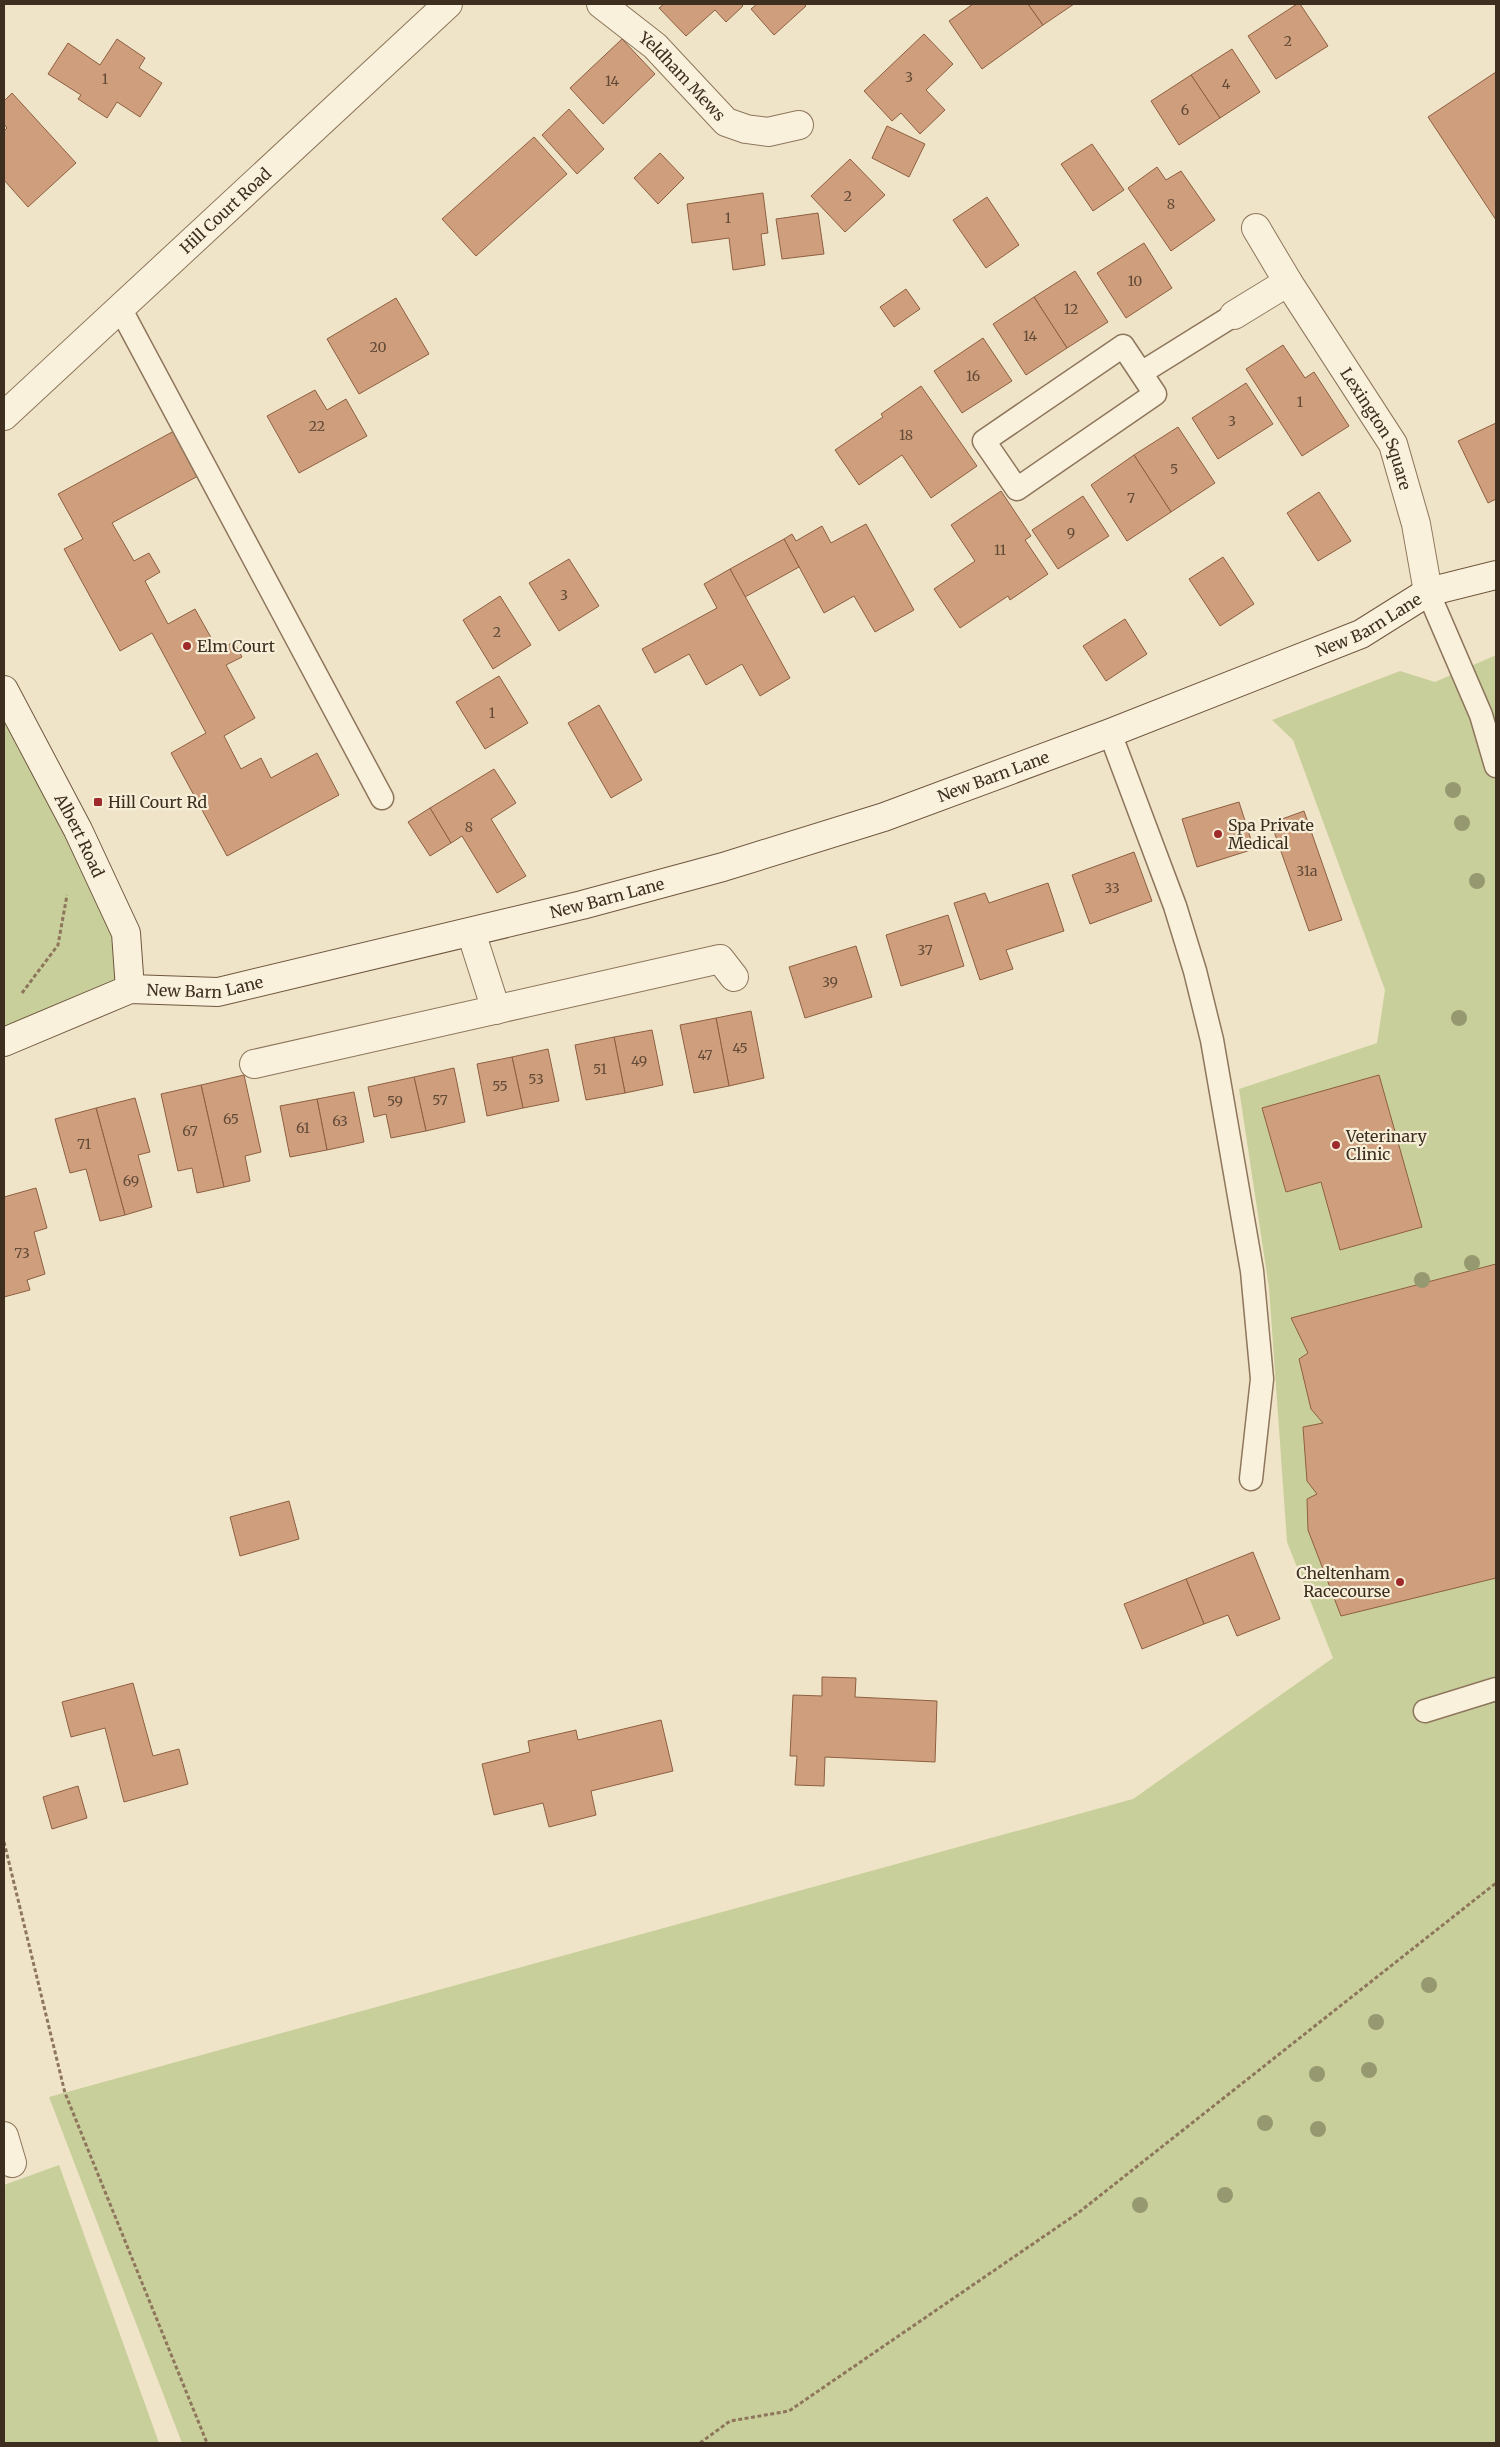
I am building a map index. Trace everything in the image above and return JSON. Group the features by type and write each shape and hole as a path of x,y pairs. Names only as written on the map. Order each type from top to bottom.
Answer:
{"street":[{"name":"Hill Court Road","path":"4,416 448,4"},
{"name":"Yeldham Mews","path":"602,4 655,46 726,122 746,130 768,132 799,125"},
{"name":"Lexington Square","path":"1256,228 1288,282 1393,444 1416,524 1428,592"},
{"path":"1234,315 1288,282"},
{"name":"New Barn Lane","path":"4,1042 130,989 218,992 582,906 760,855 884,816 1110,733 1360,634 1428,592 1496,575"},
{"name":"Albert Road","path":"4,690 78,830 126,933 130,989"},
{"path":"471,932 496,1010"},
{"path":"254,1064 720,959 734,977"},
{"path":"4,2136 12,2163"}],"lane":[{"path":"120,308 382,798"},
{"path":"1141,373 1234,315"},
{"path":"1123,346 1141,373 1155,394 1017,488 984,440 1123,346"},
{"path":"1428,592 1488,712 1496,766"},
{"path":"1110,733 1175,906 1195,971 1212,1040 1252,1271 1262,1379 1251,1479"},
{"path":"1425,1711 1496,1689"}],"path":[{"path":"20,996 58,945 68,888"},
{"path":"4,1842 65,2093 207,2443"},
{"path":"700,2443 730,2420 789,2411 1078,2213 1496,1883"}],"green space":[{"name":"Cheltenham Racecourse","path":"1496,655 1496,2443 182,2443 49,2097 1133,1799 1333,1658 1287,1542 1269,1288 1239,1089 1377,1043 1385,990 1293,740 1272,720 1400,671 1435,682"},
{"path":"4,690 78,830 130,989 4,1042"},
{"path":"59,2165 159,2443 4,2443 4,2185"}],"building":[{"path":"664,4 741,4 743,6 726,22 715,10 686,36 659,8"},
{"path":"757,4 804,4 806,6 774,35 751,9"},
{"path":"973,4 1028,4 1043,25 982,69 949,21"},
{"path":"1028,4 1074,4 1043,25"},
{"path":"1297,4 1300,4 1328,46 1276,79 1248,36"},
{"path":"924,34 953,64 926,90 945,110 920,134 901,113 892,121 864,91"},
{"path":"117,39 145,58 139,68 162,83 140,117 117,102 107,118 78,99 81,95 48,74 68,43 100,65"},
{"path":"622,39 655,74 603,124 570,88"},
{"path":"1232,49 1260,92 1220,118 1191,75"},
{"path":"1496,72 1496,220 1428,117"},
{"path":"1191,75 1220,118 1179,145 1151,101"},
{"path":"12,93 76,163 28,207 4,180 4,131 7,128 4,124 4,101"},
{"path":"569,109 604,149 577,174 542,135"},
{"path":"887,126 925,144 909,177 872,158"},
{"path":"534,137 567,174 476,256 442,219"},
{"path":"1092,144 1124,190 1093,211 1061,164"},
{"path":"660,153 684,178 658,204 634,178"},
{"path":"850,159 885,195 845,232 811,196"},
{"path":"1157,167 1166,180 1181,171 1215,220 1171,251 1128,188"},
{"path":"763,193 768,233 761,234 765,265 733,270 729,238 692,243 687,204"},
{"path":"987,197 1019,245 986,268 953,220"},
{"path":"818,213 824,254 782,259 776,219"},
{"path":"1144,243 1172,288 1126,318 1097,273"},
{"path":"1075,271 1108,322 1067,348 1034,297"},
{"path":"906,289 920,309 894,327 880,307"},
{"path":"1034,297 1067,348 1026,375 993,324"},
{"path":"396,298 429,354 359,394 327,339"},
{"path":"983,338 1012,381 962,413 934,371"},
{"path":"1283,345 1305,378 1314,372 1349,426 1302,456 1246,369"},
{"path":"1246,383 1273,424 1218,459 1192,418"},
{"path":"921,386 977,466 931,498 902,455 859,485 835,450 883,417 881,414"},
{"path":"315,390 327,410 346,399 367,436 299,473 267,416"},
{"path":"1496,423 1496,499 1488,503 1458,441"},
{"path":"1178,427 1215,483 1171,512 1134,455"},
{"name":"Elm Court","path":"174,431 198,476 112,523 134,561 149,553 160,572 145,581 168,624 195,609 218,650 234,642 242,657 226,665 255,718 224,736 241,769 261,758 271,778 317,753 339,795 227,856 171,753 206,733 152,633 120,651 64,549 83,539 58,494"},
{"path":"1134,455 1171,512 1127,541 1091,485"},
{"path":"1001,491 1031,536 1025,540 1048,574 1010,600 1008,596 960,628 934,589 975,561 951,525"},
{"path":"1319,492 1351,541 1318,561 1287,513"},
{"path":"1083,496 1109,536 1058,569 1032,530"},
{"path":"866,524 914,610 875,632 854,596 824,613 784,539 792,534 796,541 822,526 831,543"},
{"path":"784,539 799,567 745,597 730,569"},
{"path":"1223,557 1254,604 1220,626 1189,579"},
{"path":"569,559 599,606 559,631 529,583"},
{"path":"730,569 790,678 760,696 742,664 706,685 689,654 655,673 642,649 717,608 704,584"},
{"path":"500,596 531,645 493,669 463,620"},
{"path":"1125,619 1147,654 1106,681 1083,646"},
{"path":"499,676 528,723 485,749 456,702"},
{"path":"599,705 642,780 611,798 568,723"},
{"path":"494,769 516,803 491,819 526,876 497,893 462,836 451,843 430,808"},
{"name":"Spa Private Medical","path":"1239,802 1254,849 1197,867 1182,819"},
{"path":"430,808 451,843 430,856 408,822"},
{"path":"1304,811 1342,920 1309,931 1271,823"},
{"path":"1134,852 1152,901 1090,924 1072,875"},
{"path":"1048,883 1064,931 1006,950 1013,969 980,980 954,903 985,893 989,903"},
{"path":"948,915 964,966 901,986 886,935"},
{"path":"856,946 872,997 805,1018 789,967"},
{"path":"751,1011 764,1078 729,1086 716,1018"},
{"path":"716,1018 729,1086 694,1093 680,1025"},
{"path":"652,1030 663,1085 625,1093 614,1037"},
{"path":"614,1037 625,1093 586,1100 575,1045"},
{"path":"548,1049 559,1101 523,1108 512,1057"},
{"path":"512,1057 523,1108 487,1116 477,1064"},
{"path":"454,1068 465,1122 426,1131 414,1077"},
{"path":"244,1075 261,1152 245,1156 250,1181 224,1187 201,1085"},
{"name":"Veterinary Clinic","path":"1379,1075 1422,1227 1340,1250 1321,1182 1286,1192 1262,1108"},
{"path":"414,1077 426,1131 391,1138 386,1114 374,1117 368,1087"},
{"path":"201,1085 224,1187 197,1193 192,1168 178,1171 161,1094"},
{"path":"354,1092 364,1142 327,1150 317,1099"},
{"path":"135,1098 150,1152 138,1155 152,1207 125,1215 96,1108"},
{"path":"317,1099 327,1150 290,1157 280,1106"},
{"path":"96,1108 125,1215 100,1221 86,1169 70,1173 55,1119"},
{"path":"36,1188 47,1228 34,1232 45,1274 27,1280 30,1290 4,1297 4,1197"},
{"path":"1496,1264 1496,1578 1341,1616 1308,1530 1307,1499 1317,1494 1307,1481 1303,1427 1323,1423 1311,1409 1299,1359 1308,1353 1291,1318"},
{"path":"289,1501 299,1539 240,1556 230,1517"},
{"path":"1253,1552 1280,1619 1237,1636 1228,1615 1204,1624 1186,1579"},
{"path":"1186,1579 1204,1624 1142,1649 1124,1604"},
{"path":"822,1677 856,1678 855,1697 937,1701 935,1762 825,1757 824,1786 795,1785 797,1756 790,1756 793,1695 822,1696"},
{"path":"133,1683 153,1756 179,1749 188,1784 124,1802 105,1728 71,1737 62,1702"},
{"path":"661,1720 673,1771 591,1791 596,1815 549,1827 543,1803 494,1815 482,1764 530,1752 528,1741 576,1730 578,1740"},
{"path":"78,1786 87,1818 52,1829 43,1797"}],"place":[{"name":"Elm Court","path":"187,646"},
{"name":"Hill Court Rd","path":"98,802"},
{"name":"Spa Private Medical","path":"1218,834"},
{"name":"Veterinary Clinic","path":"1336,1145"},
{"name":"Cheltenham Racecourse","path":"1400,1582"}]}
